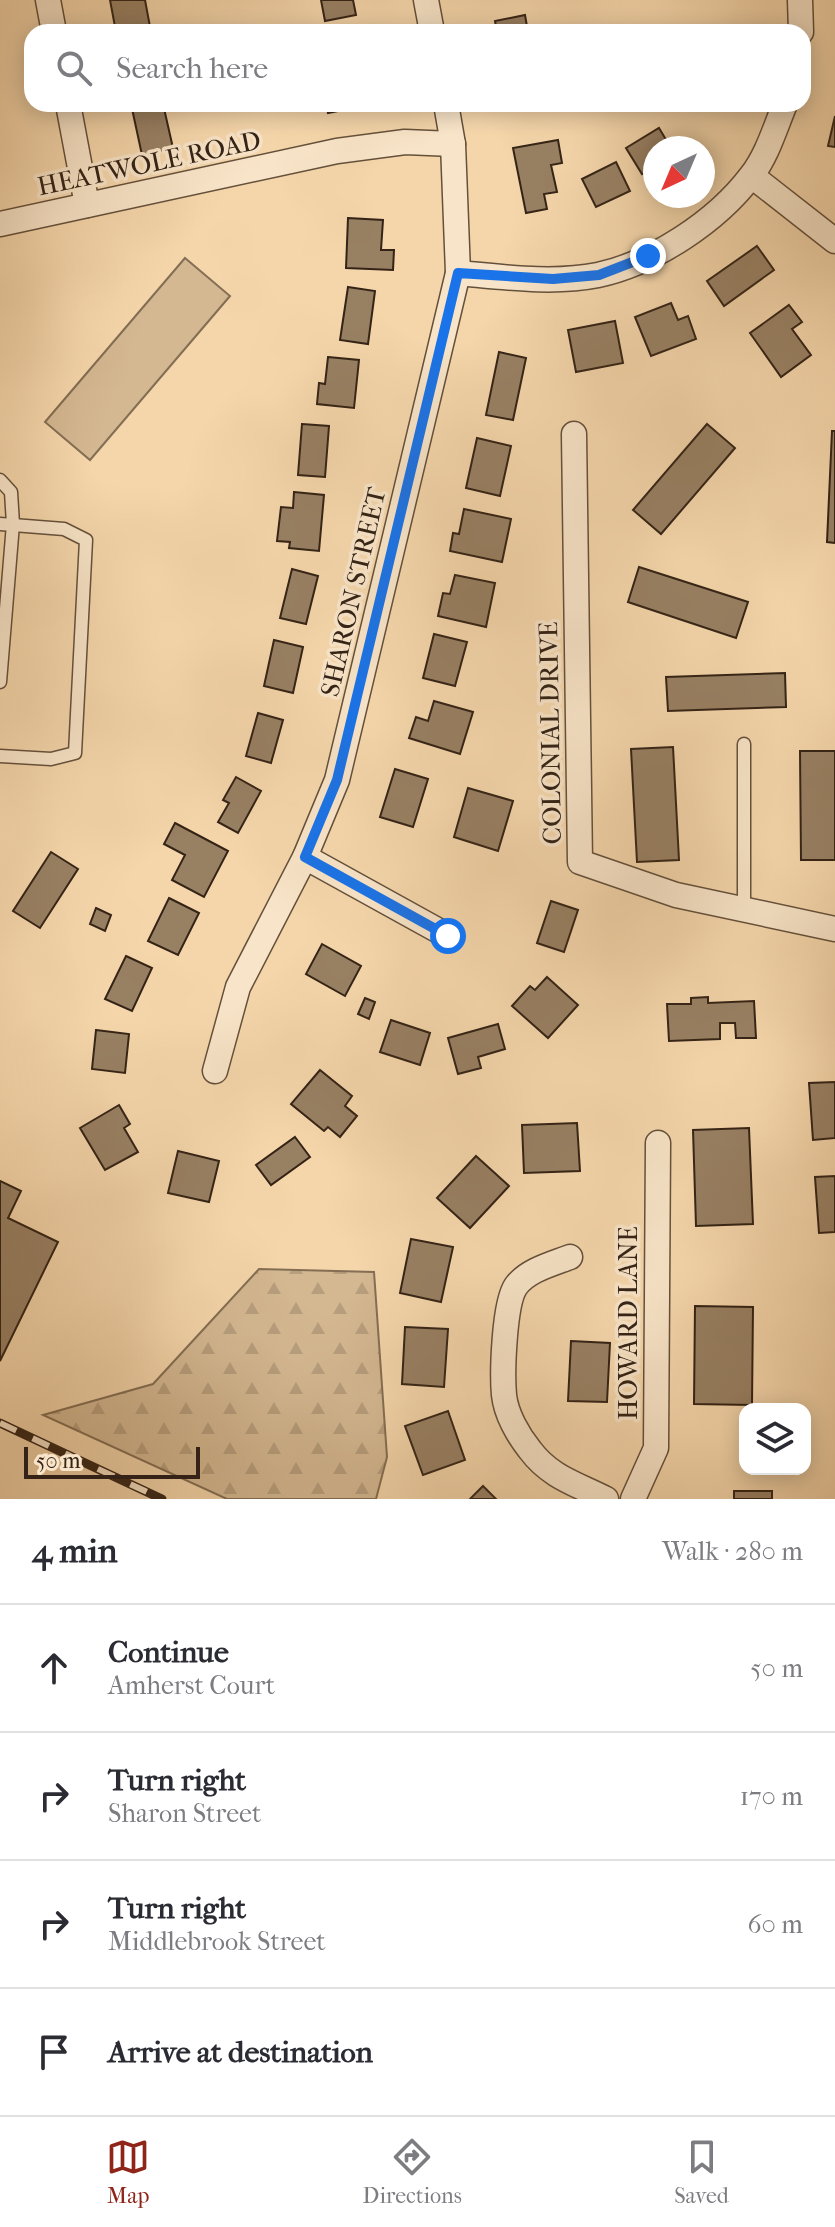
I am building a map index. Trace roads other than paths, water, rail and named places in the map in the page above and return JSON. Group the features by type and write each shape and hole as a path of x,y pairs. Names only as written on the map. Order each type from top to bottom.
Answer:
{"street":[{"path":"48,0 52,24"},
{"path":"426,0 430,24"},
{"path":"800,0 801,24"},
{"path":"70,112 87,205"},
{"name":"SHARON STREET","path":"215,1071 238,987 305,857 337,780 458,273 453,144 447,112"},
{"path":"458,273 553,279 599,275 648,256 708,219 752,176 781,112"},
{"name":"HEATWOLE ROAD","path":"0,224 337,151 405,142 453,144"},
{"path":"752,176 835,241"},
{"name":"COLONIAL DRIVE","path":"574,434 580,862 676,895 744,912 835,929"},
{"path":"305,857 448,936"},
{"name":"HOWARD LANE","path":"633,1499 656,1448 658,1143"},
{"path":"570,1257 529,1275 516,1286 509,1302 504,1395 518,1433 550,1471 564,1482 606,1499"}],"lane":[{"path":"0,480 11,492 0,682"},
{"path":"0,756 51,759 75,753 86,540 64,529 7,524"},
{"path":"744,744 744,912"}],"railway":[{"path":"0,1423 162,1499"}]}
